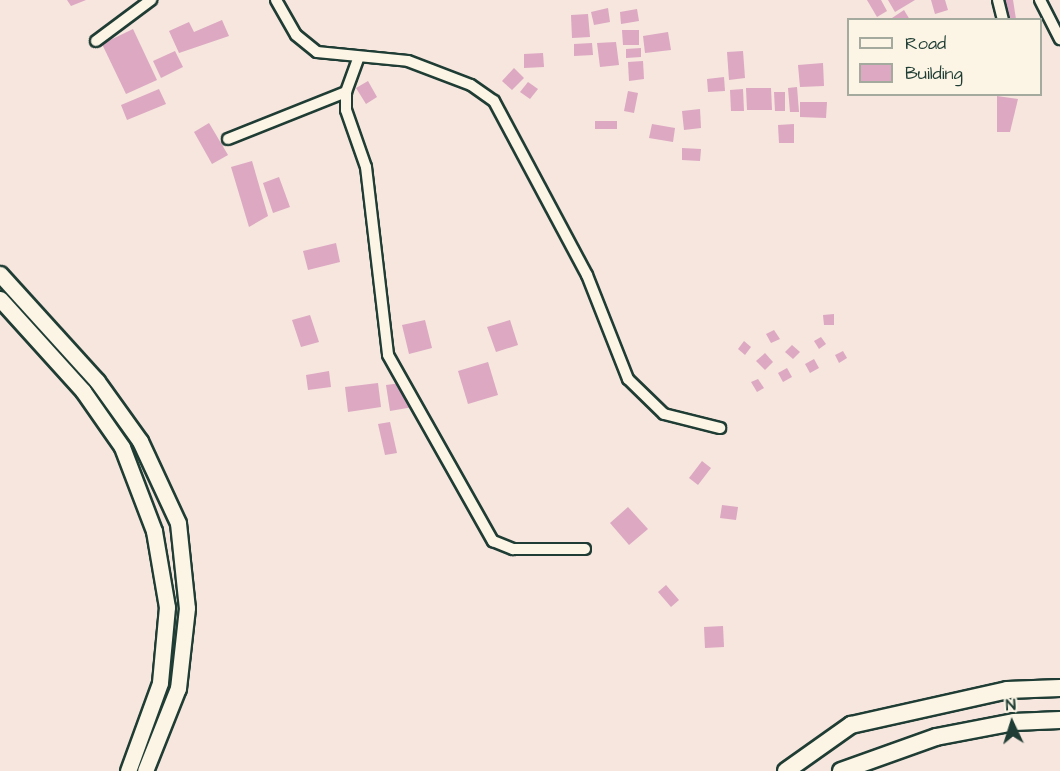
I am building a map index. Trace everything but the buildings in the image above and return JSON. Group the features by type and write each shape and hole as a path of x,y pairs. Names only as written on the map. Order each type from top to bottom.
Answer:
{"main road":[{"path":"0,274 96,381 140,441 178,523 186,582 178,688 145,771"},
{"path":"0,299 83,391 122,447 154,531 167,607 160,683 128,771"},
{"path":"163,585 186,582"},
{"path":"786,771 851,725 1007,690 1060,688"},
{"path":"841,771 936,737 1014,722 1060,720"}],"street":[{"path":"96,41 151,0"},
{"path":"276,0 309,47 358,59 418,64 471,85 494,101 587,274 628,379 664,414 720,428"},
{"path":"998,0 1002,18"},
{"path":"1040,0 1060,39"},
{"path":"358,59 346,92 348,117 366,167 388,355 493,541 513,549 585,549"},
{"path":"228,139 346,92"}]}
